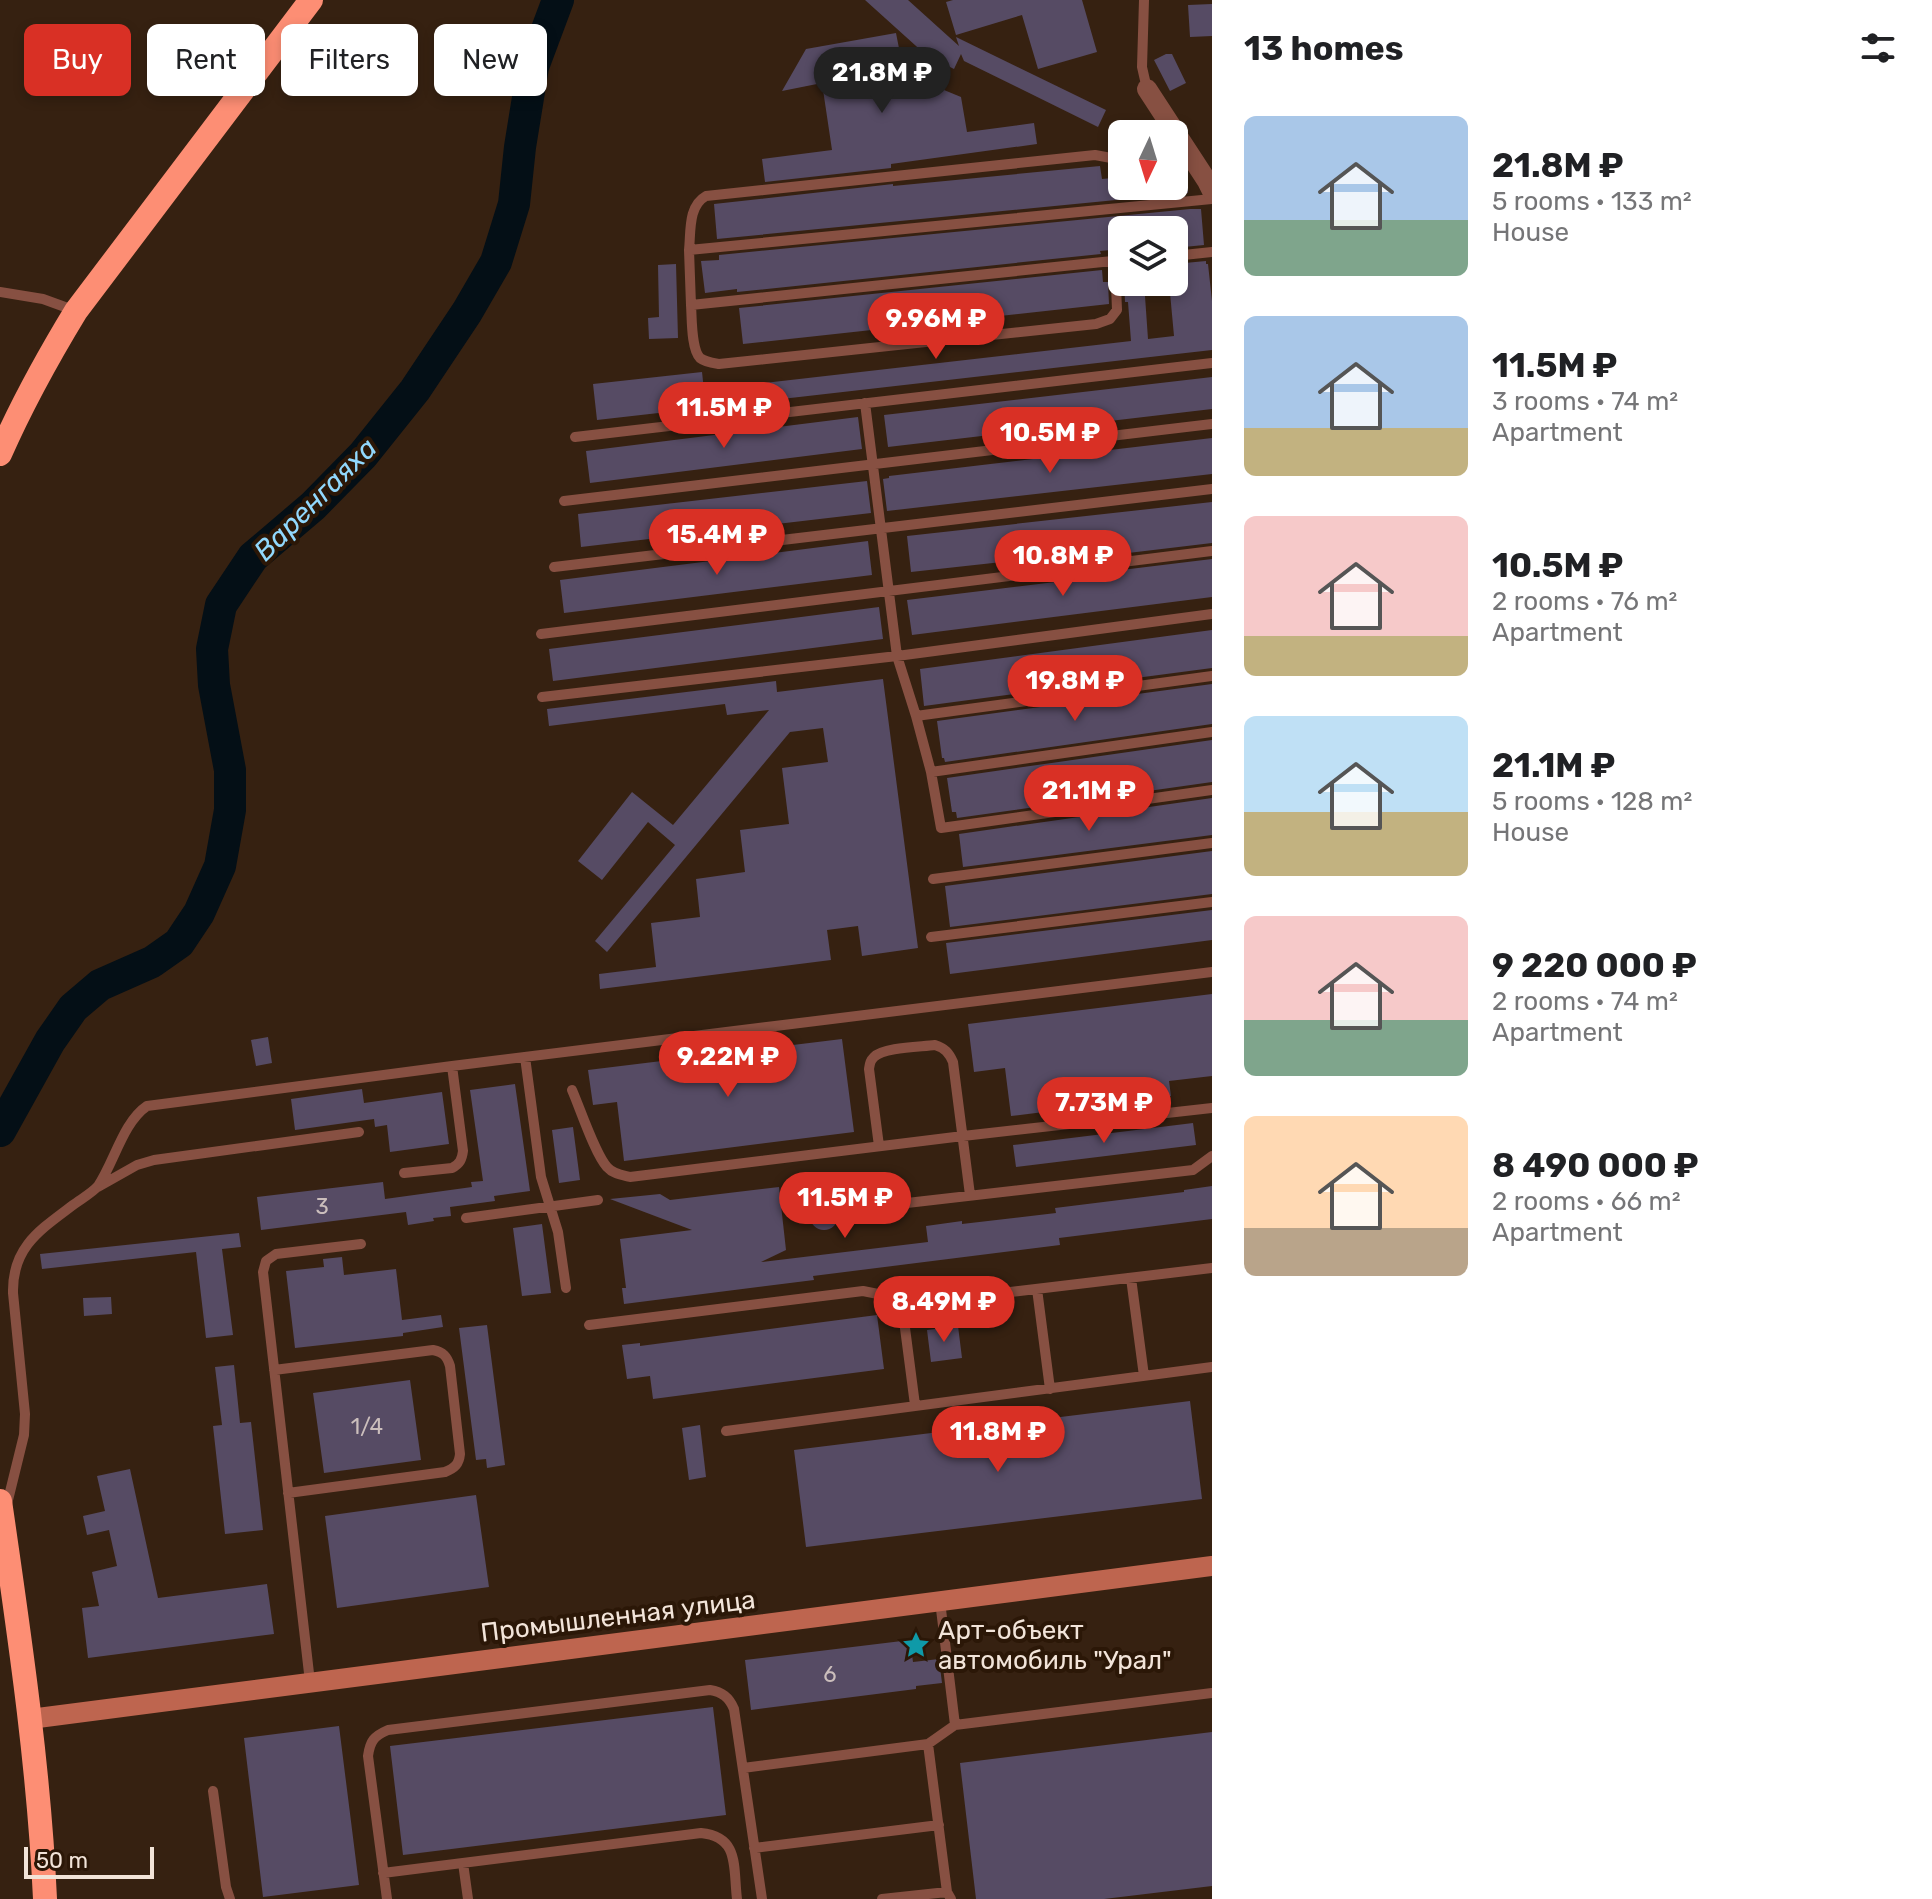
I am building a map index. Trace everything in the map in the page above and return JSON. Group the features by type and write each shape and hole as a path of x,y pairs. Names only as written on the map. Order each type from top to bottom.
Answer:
{"highway":[{"path":"0,454 50,354 76,311 311,0"},
{"path":"1,1511 30,1719 45,1899"}],"main road":[{"name":"Промышленная улица","path":"30,1719 1212,1566"}],"street":[{"path":"1147,89 1163,120"},
{"path":"1188,164 1212,191"}],"lane":[{"path":"1144,0 1142,67 1147,89"},
{"path":"1108,157 1082,156 706,196 697,201 694,208 689,250 694,348 698,357 719,364 1096,324 1110,319 1117,310 1117,296"},
{"path":"689,250 1212,199"},
{"path":"1188,255 1212,252"},
{"path":"691,305 1108,261"},
{"path":"0,292 43,299 76,311"},
{"path":"575,437 1212,363"},
{"path":"865,403 897,656 931,772 941,828 1212,790"},
{"path":"564,501 1212,424"},
{"path":"554,567 1212,489"},
{"path":"541,634 1212,551"},
{"path":"542,697 897,656 1212,614"},
{"path":"916,716 1212,676"},
{"path":"931,772 1212,732"},
{"path":"933,879 1212,843"},
{"path":"931,937 1212,902"},
{"path":"96,1188 135,1116 147,1106 1212,972"},
{"path":"879,1146 869,1069 871,1061 877,1054 888,1051 935,1045 949,1053 953,1062 970,1195"},
{"path":"525,1057 541,1177 558,1232 566,1288"},
{"path":"404,1173 452,1168 462,1159 452,1066"},
{"path":"572,1090 607,1168 630,1177 1212,1108"},
{"path":"1,1511 24,1435 25,1414 13,1293 15,1265 23,1249 45,1226 96,1188 137,1165 154,1160 359,1132"},
{"path":"881,1206 1193,1170 1212,1156"},
{"path":"466,1218 598,1200"},
{"path":"310,1682 263,1272 266,1261 276,1254 361,1244"},
{"path":"589,1325 863,1291 902,1305 1212,1268"},
{"path":"1131,1278 1144,1376"},
{"path":"1037,1289 1050,1389"},
{"path":"902,1305 915,1405"},
{"path":"274,1370 433,1350 447,1357 450,1366 460,1454 454,1468 445,1472 288,1493"},
{"path":"726,1431 1212,1367"},
{"path":"940,1601 955,1725"},
{"path":"387,1899 368,1756 369,1745 375,1736 388,1730 710,1690 730,1699 734,1709 762,1899"},
{"path":"743,1768 928,1744 955,1725 1212,1693"},
{"path":"882,1899 949,1895 928,1744"},
{"path":"213,1791 230,1899"},
{"path":"754,1848 939,1825"},
{"path":"383,1873 701,1833 724,1839 731,1849 737,1899"},
{"path":"463,1863 468,1899"}],"building":[{"path":"865,0 908,0 959,46 956,37 1106,110 1098,127 964,61 961,54 954,69 926,55"},
{"path":"1082,0 1097,52 1038,69 1022,15 956,35 946,2"},
{"path":"1212,4 1212,36 1190,37 1188,5"},
{"path":"896,33 907,89 948,83 944,90 961,97 967,132 1034,123 1037,144 891,164 891,168 765,182 762,159 832,150 822,83 782,91 806,49"},
{"path":"1172,54 1186,83 1170,91 1154,60"},
{"path":"1100,166 1102,179 1108,178 1108,200 1116,200 717,239 714,204"},
{"path":"1201,209 1204,245 1188,247 1188,216 1118,216"},
{"path":"1108,217 1108,250 1100,251 1101,254 705,293 701,261 719,260 719,255"},
{"path":"1206,261 1208,264 1212,350 597,420 593,384 702,372 704,390 1131,341 1128,302 1125,302 1125,296 1145,296 1148,339 1174,336 1170,296 1188,296 1188,263"},
{"path":"676,264 678,338 649,339 648,318 659,317 658,265"},
{"path":"1102,270 1103,282 1108,282 1109,304 743,344 739,308"},
{"path":"1212,377 1212,409 888,447 884,415"},
{"path":"858,417 862,449 590,483 586,451"},
{"path":"1212,438 1212,474 887,511 883,479 889,476"},
{"path":"867,481 871,513 581,547 578,514"},
{"path":"1212,502 1212,543 1103,556 1102,551 911,572 907,536"},
{"path":"868,541 872,575 564,613 560,580"},
{"path":"1212,559 1212,597 912,635 907,600 1105,576 1105,572"},
{"path":"879,607 883,639 553,681 549,649"},
{"path":"1212,630 1212,668 924,706 920,669"},
{"path":"883,679 918,948 862,956 858,926 827,930 831,960 600,989 599,974 656,967 651,923 700,917 696,879 745,872 740,830 789,824 782,768 828,762 823,728 790,732 607,952 595,941 675,845 648,822 602,880 578,861 632,792 673,825 769,710 727,715 725,704 549,726 547,709 776,681 777,692"},
{"path":"1212,684 1212,724 945,762 942,758 937,721"},
{"path":"1212,740 1212,782 957,818 956,812 952,812 947,778"},
{"path":"1212,798 1212,835 963,867 959,834"},
{"path":"1212,851 1212,894 950,927 945,886"},
{"path":"1212,910 1212,940 950,974 946,943"},
{"path":"1212,994 1212,1076 1169,1081 1171,1096 1011,1116 1005,1068 974,1072 968,1024"},
{"path":"268,1037 272,1063 256,1066 251,1040"},
{"path":"842,1039 854,1132 624,1161 617,1102 593,1105 588,1070"},
{"path":"515,1084 530,1191 494,1196 495,1201 450,1207 451,1216 408,1225 406,1212 261,1230 257,1197 383,1182 385,1199 472,1187 471,1182 483,1181 470,1090"},
{"path":"362,1089 364,1103 442,1092 449,1144 390,1152 387,1125 375,1127 374,1119 295,1130 291,1099"},
{"path":"1193,1123 1196,1145 1016,1167 1013,1145"},
{"path":"573,1127 580,1180 559,1183 552,1130"},
{"path":"1212,1186 1212,1219 1059,1238 1060,1245 813,1276 814,1280 624,1304 622,1288 626,1288 620,1239 692,1230 610,1199 660,1194 670,1200 779,1187 786,1250 761,1262 928,1242 926,1226 1056,1213 1055,1208"},
{"path":"824,1202 834,1206 838,1216 834,1226 824,1230 814,1226 810,1216 814,1206"},
{"path":"542,1224 551,1293 522,1296 513,1228"},
{"path":"239,1233 241,1247 222,1249 233,1335 206,1338 196,1252 42,1269 40,1254"},
{"path":"342,1257 344,1275 396,1269 402,1320 441,1315 443,1327 403,1333 403,1336 295,1348 286,1271 324,1267 323,1259"},
{"path":"111,1297 112,1314 84,1316 83,1298"},
{"path":"877,1315 884,1369 653,1399 650,1376 627,1379 622,1345 640,1343 640,1346"},
{"path":"487,1325 505,1465 487,1468 486,1459 476,1460 459,1328"},
{"path":"958,1326 962,1358 931,1362 927,1330"},
{"path":"234,1365 240,1423 251,1422 263,1530 225,1534 213,1426 222,1425 215,1367"},
{"path":"410,1380 421,1460 324,1473 313,1393"},
{"path":"1190,1401 1202,1499 806,1547 794,1450"},
{"path":"700,1425 706,1477 689,1480 682,1428"},
{"path":"130,1469 158,1598 267,1584 274,1634 88,1658 82,1608 99,1606 92,1572 117,1566 109,1530 87,1535 83,1516 105,1511 97,1476"},
{"path":"476,1495 489,1587 337,1608 325,1516"},
{"path":"910,1640 913,1662 939,1659 942,1683 751,1710 745,1660"},
{"path":"713,1707 726,1815 403,1855 390,1746"},
{"path":"339,1726 359,1885 263,1897 244,1738"},
{"path":"1212,1732 1212,1886 1104,1899 976,1899 960,1763"}],"waterway":[{"name":"Варенгаяха","path":"0,1131 50,1041 73,1008 100,985 152,962 179,943 199,913 220,866 230,810 230,770 214,685 212,649 221,605 253,557 313,506 363,455 415,390 496,262 514,204 533,67 558,0"}],"place":[{"name":"Арт-объект автомобиль \"Урал\"","path":"916,1645"}]}
